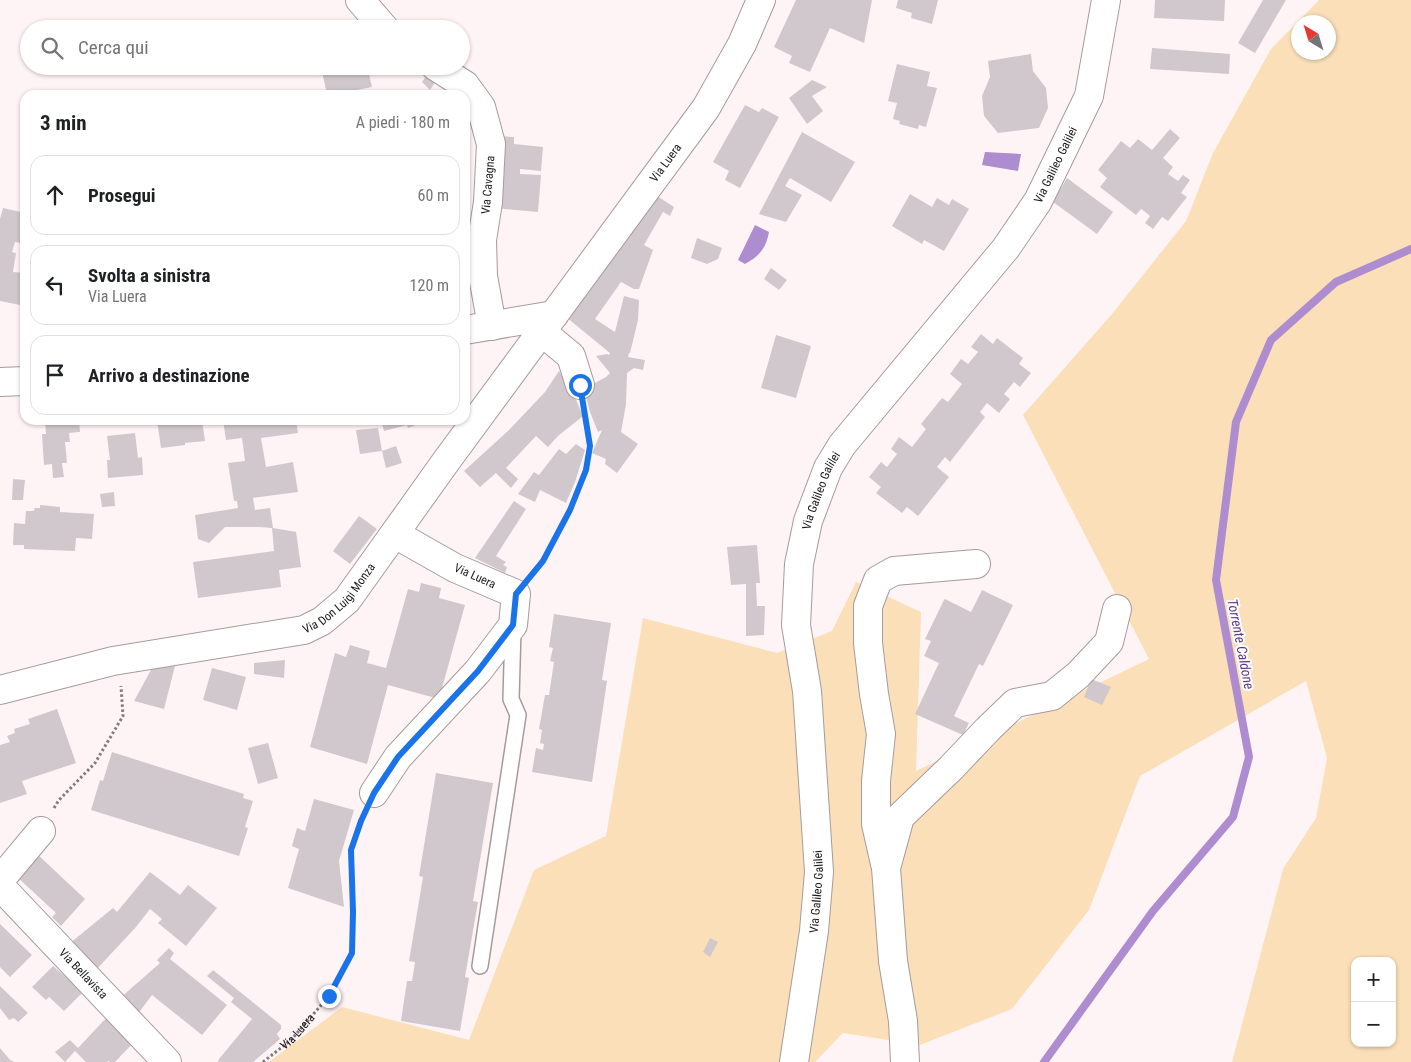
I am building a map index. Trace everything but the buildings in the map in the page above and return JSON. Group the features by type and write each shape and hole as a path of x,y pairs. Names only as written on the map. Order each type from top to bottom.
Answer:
{"street":[{"path":"360,0 377,20"},
{"name":"Via Luera","path":"548,324 706,108 742,44 761,0"},
{"name":"Via Galileo Galilei","path":"794,1062 814,932 819,872 807,691 796,624 799,564 808,521 828,468 842,446 1006,248 1038,201 1089,96 1106,0"},
{"name":"Via Cavagna","path":"449,75 468,90"},
{"name":"Via Cavagna","path":"470,93 481,107 491,144 488,202 482,240 483,276 492,326"},
{"path":"470,329 492,326 548,324 571,356 580,385"},
{"name":"Via Don Luigi Monza","path":"0,690 113,661 304,630 322,621 347,600 548,324"},
{"path":"0,382 20,381"},
{"name":"Via Luera","path":"395,534 454,568 516,594"},
{"path":"905,1062 903,1021 893,961 886,868 876,824 876,780 881,734 868,643 868,606 878,580 894,571 976,564"},
{"path":"374,793 398,757 478,671 513,625 516,594"},
{"path":"886,868 900,817 1015,703 1052,696 1078,675 1109,642 1118,609"},
{"path":"0,880 41,831"},
{"name":"Via Bellavista","path":"0,886 167,1062"}],"lane":[{"path":"480,966 518,715 510,699 513,625"}],"path":[{"path":"516,594 543,561 570,510 586,470 590,446 580,385"},
{"path":"41,831 59,800 95,763 123,716"},
{"name":"Via Luera","path":"263,1062 291,1040 329,996 352,953 351,850 361,821 374,793"}],"shaded area":[{"path":"1319,0 1411,0 1411,1062 1232,1062 1283,869 1316,818 1327,758 1306,681 1140,776 1089,910 1012,1009 920,1045 843,1033 815,1062 269,1062 342,1007 469,1040 534,870 606,836 643,618 777,653 832,631 856,582 921,612 916,771 1149,659 1023,415 1112,314 1186,221 1213,153 1271,49 1291,29 1291,60 1336,60 1336,15 1304,15"},
{"path":"985,152 1021,154 1018,171 982,165"},
{"path":"755,225 769,232 768,238 761,251 745,264 738,260"}],"waterway":[{"name":"Torrente Caldone","path":"1044,1062 1153,911 1233,817 1249,757 1216,580 1236,422 1271,340 1336,282 1411,249"}],"route":[{"path":"329,996 352,953 351,850 361,821 374,793 398,757 478,671 513,625 516,594 543,561 570,510 586,470 590,446 580,385"}]}
